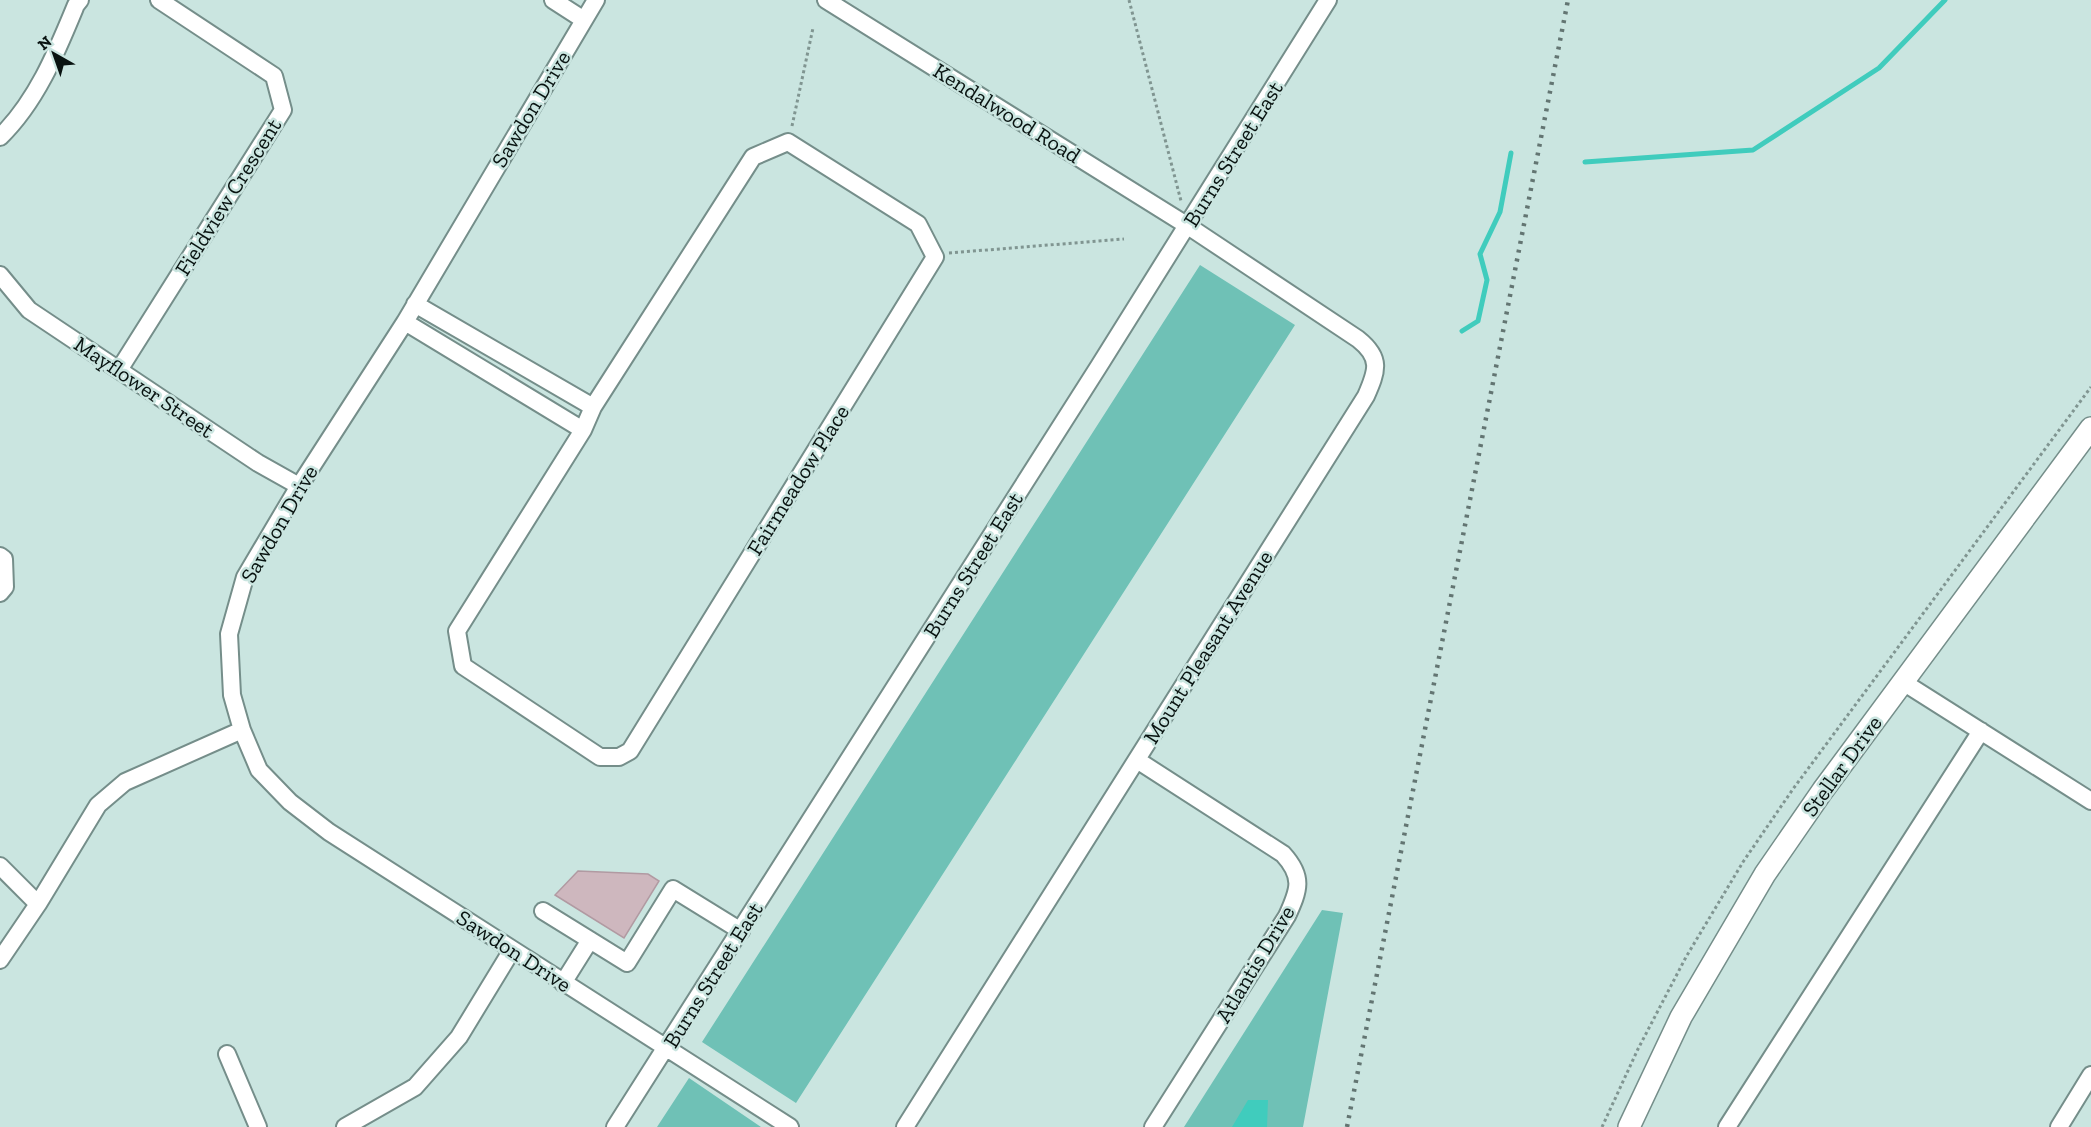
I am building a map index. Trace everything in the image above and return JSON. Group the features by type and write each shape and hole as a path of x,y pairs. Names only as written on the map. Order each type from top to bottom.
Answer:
{"main road":[{"name":"Stellar Drive","path":"1629,1127 1682,1017 1765,874 1823,790 2091,428"}],"street":[{"path":"0,137 11,126 50,67 80,0"},
{"name":"Fieldview Crescent","path":"119,370 283,110 274,76 159,0"},
{"path":"553,0 584,20"},
{"name":"Sawdon Drive","path":"596,0 405,322 299,486 244,577 229,634 232,695 242,730 259,770 290,802 329,832 790,1127"},
{"name":"Kendalwood Road","path":"826,0 1188,226"},
{"name":"Burns Street East","path":"615,1127 1188,226 1328,0"},
{"path":"788,142 918,224 935,257"},
{"name":"Fairmeadow Place","path":"788,142 753,157 593,407 583,430 457,631 463,666 600,757 619,757 630,751 935,257"},
{"name":"Mount Pleasant Avenue","path":"905,1127 1366,396 1376,369 1372,354 1367,346 1358,339 1188,226"},
{"name":"Mayflower Street","path":"0,275 29,310 258,463 299,486"},
{"path":"415,304 593,407"},
{"path":"405,322 583,430"},
{"path":"0,556 4,559 5,587 0,593"},
{"path":"1903,682 2091,801"},
{"path":"0,960 38,904 98,805 125,782 242,730"},
{"path":"1727,1127 1981,731"},
{"name":"Atlantis Drive","path":"1137,760 1283,854 1293,864 1298,887 1287,916 1153,1127"},
{"path":"0,866 38,904"},
{"path":"543,910 627,963 673,889 741,931"},
{"path":"563,983 590,940"},
{"path":"345,1127 415,1088 459,1036 512,950"},
{"path":"227,1054 258,1127"},
{"path":"2058,1127 2091,1075"}],"path":[{"path":"1129,0 1188,226"},
{"path":"788,142 813,28"},
{"path":"935,257 954,252 1124,239"}],"shaded area":[{"path":"1200,265 1295,325 796,1103 702,1042"},
{"path":"1322,910 1343,913 1303,1127 1184,1127"},
{"path":"689,1078 761,1127 657,1127"},
{"path":"1248,1100 1268,1100 1267,1127 1232,1127"}],"building":[{"path":"578,871 648,874 659,881 624,938 555,895"}],"waterway":[{"path":"1585,162 1753,150 1879,68 1945,0"},
{"path":"1462,331 1478,321 1487,280 1480,254 1500,212 1511,153"}],"railway":[{"path":"1347,1127 1568,0"}]}
